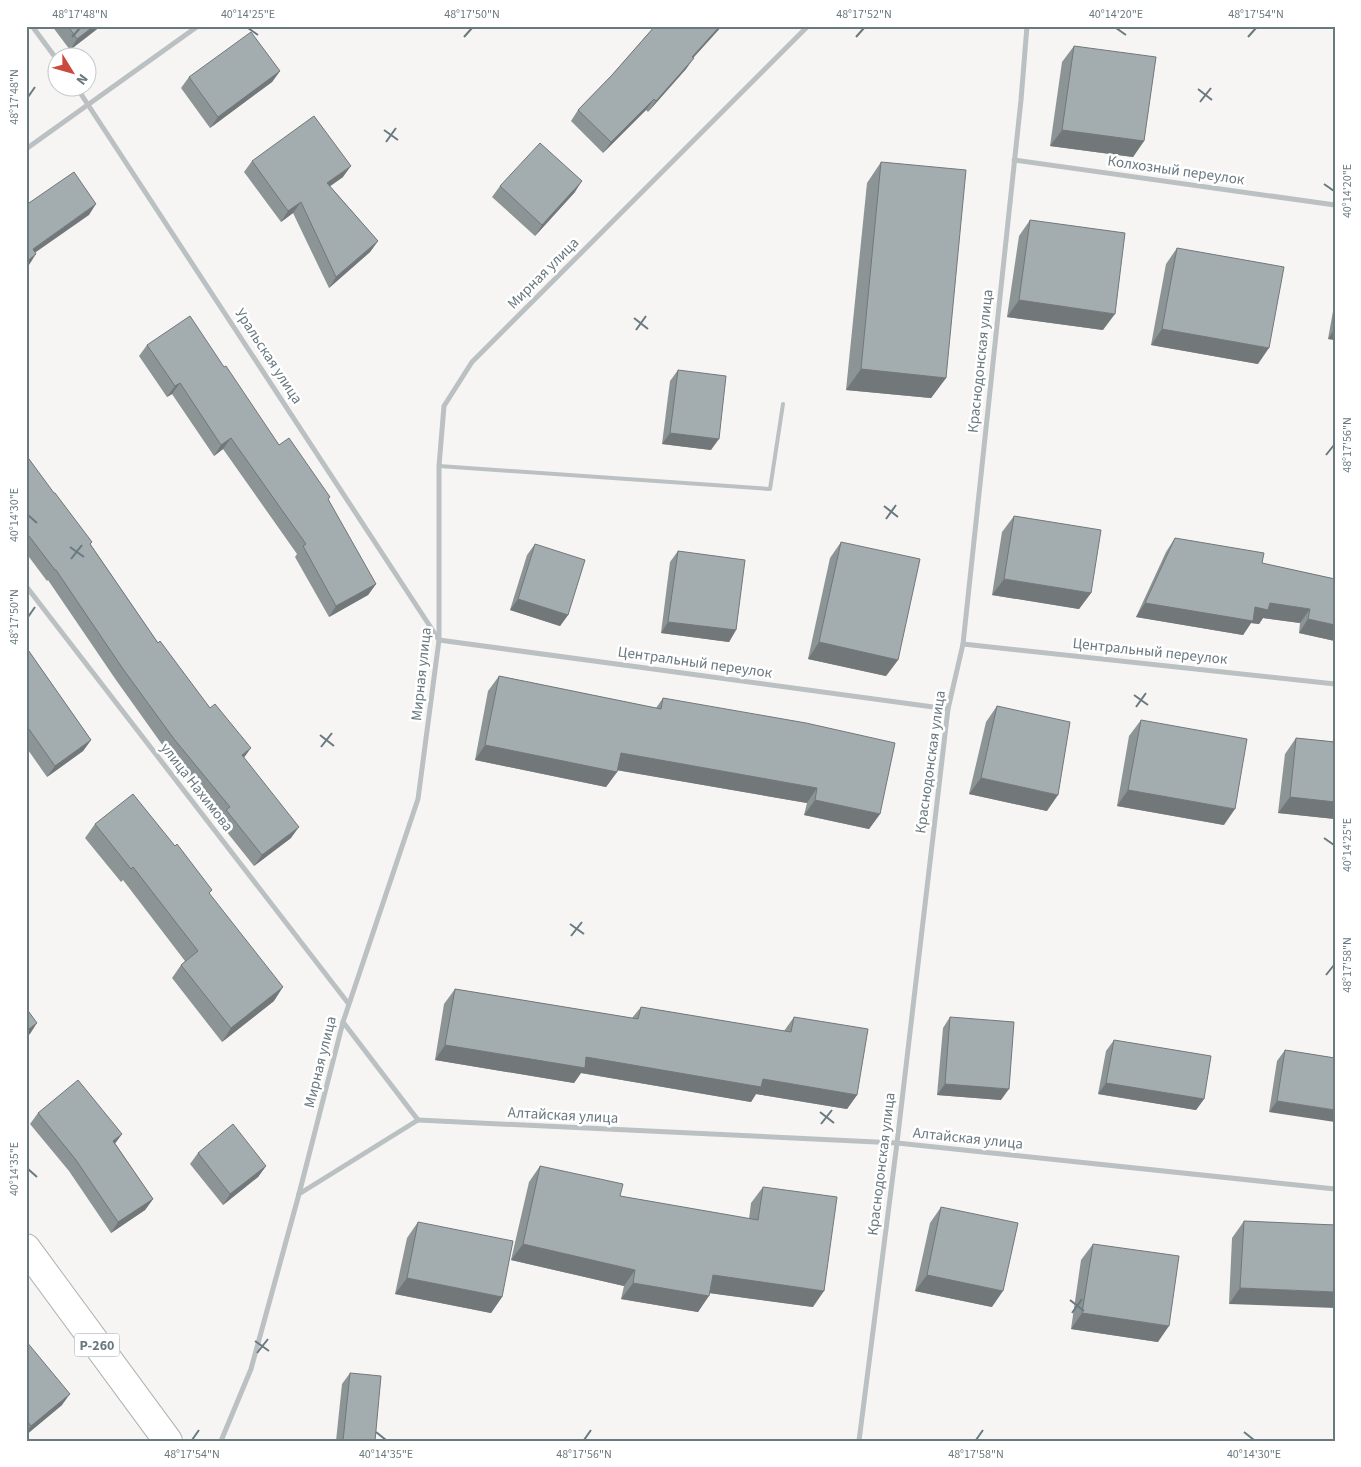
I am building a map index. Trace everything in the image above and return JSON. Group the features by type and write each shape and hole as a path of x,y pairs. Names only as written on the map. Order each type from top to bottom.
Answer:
{"highway":[{"name":"Р-260","path":"26,1248 168,1441"}],"street":[{"path":"32,26 48,48"},
{"path":"26,149 198,26"},
{"name":"Мирная улица","path":"221,1441 251,1368 299,1194 348,1003 418,799 439,640 439,466 444,406 472,362 808,26"},
{"name":"Краснодонская улица","path":"859,1441 948,709 963,644 1021,100 1027,26"},
{"name":"Уральская улица","path":"85,98 439,640"},
{"name":"Колхозный переулок","path":"1014,160 1335,205"},
{"name":"улица Нахимова","path":"26,586 348,1003"},
{"name":"Центральный переулок","path":"439,640 948,709"},
{"name":"Центральный переулок","path":"963,644 1335,684"},
{"path":"299,1194 418,1120 343,1022"},
{"name":"Алтайская улица","path":"418,1120 896,1143 1335,1189"}],"lane":[{"path":"439,466 770,489 783,404"}],"building":[{"path":"68,26 94,26 77,39"},
{"path":"655,26 720,26 656,101 654,99 611,142 578,110"},
{"path":"251,32 280,71 218,117 189,77"},
{"path":"1074,46 1156,57 1144,141 1062,130"},
{"path":"314,116 351,166 327,183 378,241 336,277 301,202 288,211 252,161"},
{"path":"540,143 582,181 542,225 500,186"},
{"path":"881,162 966,170 946,378 861,369"},
{"path":"74,172 96,204 33,249 36,254 26,262 26,205"},
{"path":"1030,220 1125,233 1115,314 1019,300"},
{"path":"1177,248 1284,267 1269,348 1162,329"},
{"path":"190,316 279,445 289,438 330,497 328,499 376,584 336,606 303,546 306,544 231,438 221,445 180,383 175,386 147,345"},
{"path":"678,370 726,376 719,439 670,433"},
{"path":"26,455 92,542 90,544 158,643 160,641 210,708 215,704 251,748 242,755 299,827 262,855 226,810 230,807 174,739 123,669 56,570 26,532"},
{"path":"1014,516 1101,530 1091,593 1004,579"},
{"path":"1175,538 1264,553 1262,563 1335,579 1335,625 1308,619 1310,609 1270,603 1268,610 1255,607 1253,621 1145,603"},
{"path":"841,542 920,559 898,660 819,642"},
{"path":"535,544 585,560 568,615 518,599"},
{"path":"678,551 745,560 736,630 668,622"},
{"path":"26,647 91,740 55,766 26,725"},
{"path":"499,676 661,709 663,698 806,723 895,743 880,814 815,800 817,788 621,753 617,772 485,745"},
{"path":"997,706 1070,722 1058,795 981,778"},
{"path":"1141,720 1247,739 1235,809 1128,790"},
{"path":"1296,738 1335,742 1335,802 1290,797"},
{"path":"133,794 175,846 177,844 212,890 209,893 283,987 231,1028 181,965 198,951 133,867 131,869 95,824"},
{"path":"455,989 638,1019 641,1007 791,1032 794,1017 868,1029 857,1095 763,1079 761,1087 586,1057 585,1068 445,1045"},
{"path":"26,1008 37,1023 26,1031"},
{"path":"950,1017 1014,1022 1009,1089 945,1084"},
{"path":"1114,1040 1211,1056 1204,1099 1106,1083"},
{"path":"1285,1050 1335,1058 1335,1110 1277,1101"},
{"path":"78,1080 122,1134 113,1141 153,1199 118,1222 76,1160 38,1113"},
{"path":"233,1124 266,1166 230,1194 198,1153"},
{"path":"540,1166 623,1184 620,1196 758,1220 763,1187 837,1197 824,1291 713,1275 709,1296 633,1283 635,1270 523,1244"},
{"path":"941,1207 1018,1223 1003,1291 927,1275"},
{"path":"1244,1221 1335,1225 1335,1292 1240,1288"},
{"path":"418,1222 513,1241 502,1297 407,1278"},
{"path":"1093,1244 1179,1256 1169,1326 1082,1313"},
{"path":"26,1341 70,1394 31,1426 26,1419"},
{"path":"350,1373 381,1376 375,1441 343,1441"}]}
